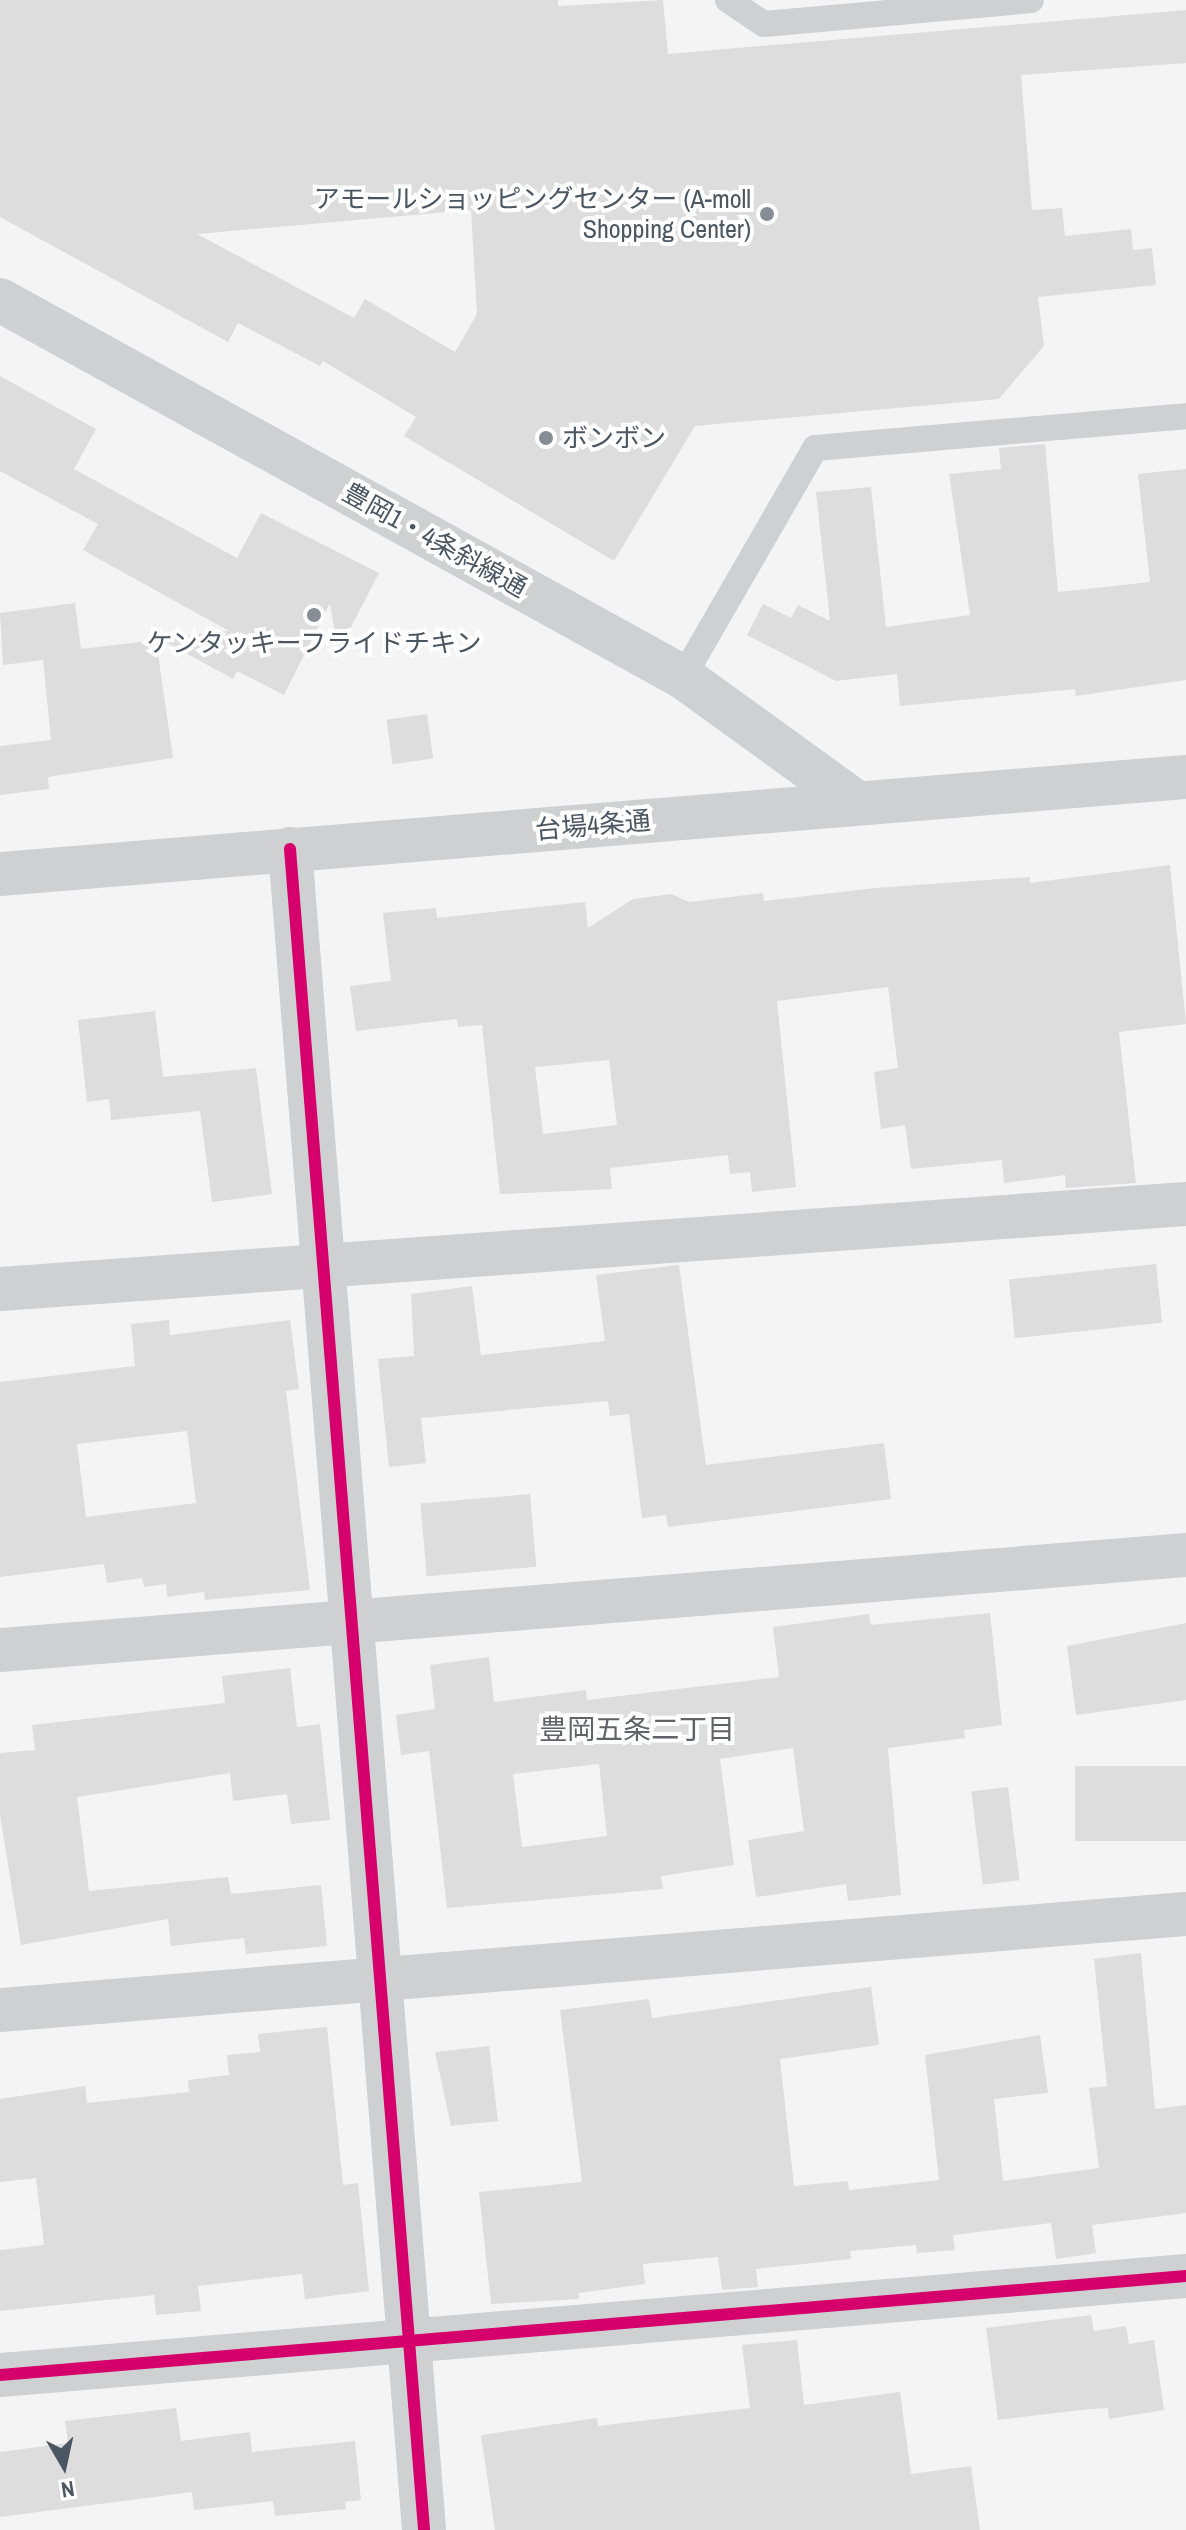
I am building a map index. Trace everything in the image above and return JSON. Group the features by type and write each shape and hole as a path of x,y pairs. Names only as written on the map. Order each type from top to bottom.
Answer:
{"street":[{"name":"豊岡1・4条斜線通","path":"0,300 683,677 857,803"},
{"name":"台場4条通","path":"0,874 1186,777"},
{"path":"290,849 321,1264 356,1623 424,2530"},
{"path":"0,1289 1186,1204"},
{"path":"0,1650 1186,1555"},
{"path":"0,2010 1186,1914"},
{"path":"0,2375 1186,2276"}],"lane":[{"path":"728,0 764,24 1031,0"},
{"path":"683,677 815,448 1186,416"}],"building":[{"name":"アモールショッピングセンター (A-moll Shopping Center)","path":"0,0 558,0 558,6 663,0 668,54 1186,10 1186,63 1021,75 1032,210 1062,208 1065,236 1131,229 1133,250 1152,248 1156,285 1038,297 1044,346 999,399 695,426 614,561 404,436 416,417 323,361 320,366 238,323 228,342 0,217","holes":["471,210 477,314 455,352 365,299 354,318 197,234"]},
{"path":"0,376 96,429 74,469 237,558 261,513 379,573 338,652 330,603 284,695 237,671 233,679 160,639 229,631 83,550 98,524 0,471"},
{"path":"1045,444 1058,592 1150,582 1138,474 1186,469 1186,680 1076,696 1075,689 900,706 897,674 836,681 747,635 763,604 791,618 798,605 830,621 816,492 871,487 886,627 970,615 949,474 1001,469 999,448"},
{"path":"75,603 81,649 156,640 173,758 48,777 49,789 0,795 0,746 51,740 43,660 3,665 0,613"},
{"path":"427,714 433,759 393,764 386,720"},
{"path":"1170,865 1186,1024 1119,1032 1136,1183 1066,1188 1065,1175 1004,1183 1002,1160 911,1169 905,1125 881,1129 874,1072 898,1068 888,987 777,1001 796,1187 752,1192 750,1172 730,1174 728,1155 610,1168 612,1189 500,1194 482,1025 458,1027 457,1019 356,1031 350,986 391,981 383,913 436,908 437,918 585,902 588,928 633,899 671,894 689,902 763,893 764,901 875,888 1030,877 1030,883","holes":["609,1060 617,1125 543,1134 535,1067"]},
{"path":"155,1011 163,1077 256,1068 272,1194 212,1202 200,1111 111,1120 109,1099 87,1102 78,1020"},
{"path":"1156,1264 1162,1323 1015,1338 1009,1279"},
{"path":"679,1265 706,1465 884,1443 891,1499 668,1527 666,1515 642,1518 629,1414 610,1416 608,1401 421,1418 426,1463 389,1467 378,1359 414,1356 411,1294 472,1286 481,1355 605,1341 596,1275"},
{"path":"169,1320 170,1335 290,1320 299,1389 286,1391 310,1590 205,1600 204,1592 167,1597 166,1584 144,1587 142,1578 107,1583 104,1564 0,1577 0,1382 135,1366 131,1324","holes":["187,1431 196,1503 86,1517 77,1444"]},
{"path":"530,1494 536,1567 427,1576 420,1504"},
{"path":"990,1613 1002,1725 964,1730 965,1738 888,1748 901,1895 848,1901 846,1884 756,1897 748,1840 804,1831 793,1748 720,1759 734,1865 661,1876 663,1889 447,1908 429,1751 401,1755 396,1715 435,1709 430,1665 489,1657 494,1702 586,1690 587,1700 779,1677 773,1627 869,1614 871,1625","holes":["599,1764 607,1836 522,1847 513,1774"]},
{"path":"1186,1623 1186,1700 1076,1715 1067,1646"},
{"path":"290,1668 297,1727 320,1724 330,1820 291,1824 287,1794 233,1801 230,1773 77,1797 89,1891 228,1877 231,1894 321,1885 327,1946 246,1954 244,1938 171,1946 168,1919 21,1945 0,1815 0,1753 35,1750 32,1725 225,1703 222,1676"},
{"path":"1075,1766 1186,1766 1186,1841 1075,1841"},
{"path":"1008,1787 1019,1880 983,1885 971,1792"},
{"path":"1141,1953 1155,2109 1186,2105 1186,2213 1092,2225 1096,2253 1056,2259 1051,2223 953,2235 955,2250 917,2253 916,2245 850,2251 851,2259 756,2269 758,2287 722,2290 718,2257 643,2264 645,2284 579,2293 579,2299 491,2304 479,2192 582,2182 560,2010 649,1999 652,2018 871,1987 879,2045 780,2059 794,2186 848,2181 849,2190 939,2180 925,2055 1040,2035 1048,2093 994,2099 1003,2181 1099,2168 1089,2088 1107,2086 1094,1959"},
{"path":"327,2027 343,2185 358,2183 369,2291 305,2299 302,2274 198,2286 201,2311 156,2315 154,2295 0,2311 0,2250 44,2245 36,2178 0,2182 0,2099 85,2086 87,2103 189,2092 188,2080 229,2075 227,2055 260,2052 258,2034"},
{"path":"489,2046 498,2121 451,2126 435,2052"},
{"path":"1091,2315 1094,2331 1126,2326 1129,2344 1154,2340 1164,2410 1109,2419 1108,2408 998,2420 986,2328"},
{"path":"797,2340 804,2405 900,2392 911,2474 971,2466 980,2530 495,2530 481,2435 597,2418 598,2426 750,2408 742,2345"},
{"path":"176,2408 181,2441 250,2432 252,2452 355,2441 361,2500 345,2502 346,2509 275,2516 273,2501 194,2510 192,2492 0,2517 0,2452 68,2443 65,2421"}],"cycle path":[{"path":"290,849 424,2530"},
{"path":"0,2375 1186,2276"}],"place":[{"name":"アモールショッピングセンター (A-moll Shopping Center)","path":"767,214"},
{"name":"ボンボン","path":"546,438"},
{"name":"ケンタッキーフライドチキン","path":"314,615"}],"district":[{"name":"豊岡五条二丁目","path":"637,1729"}]}
